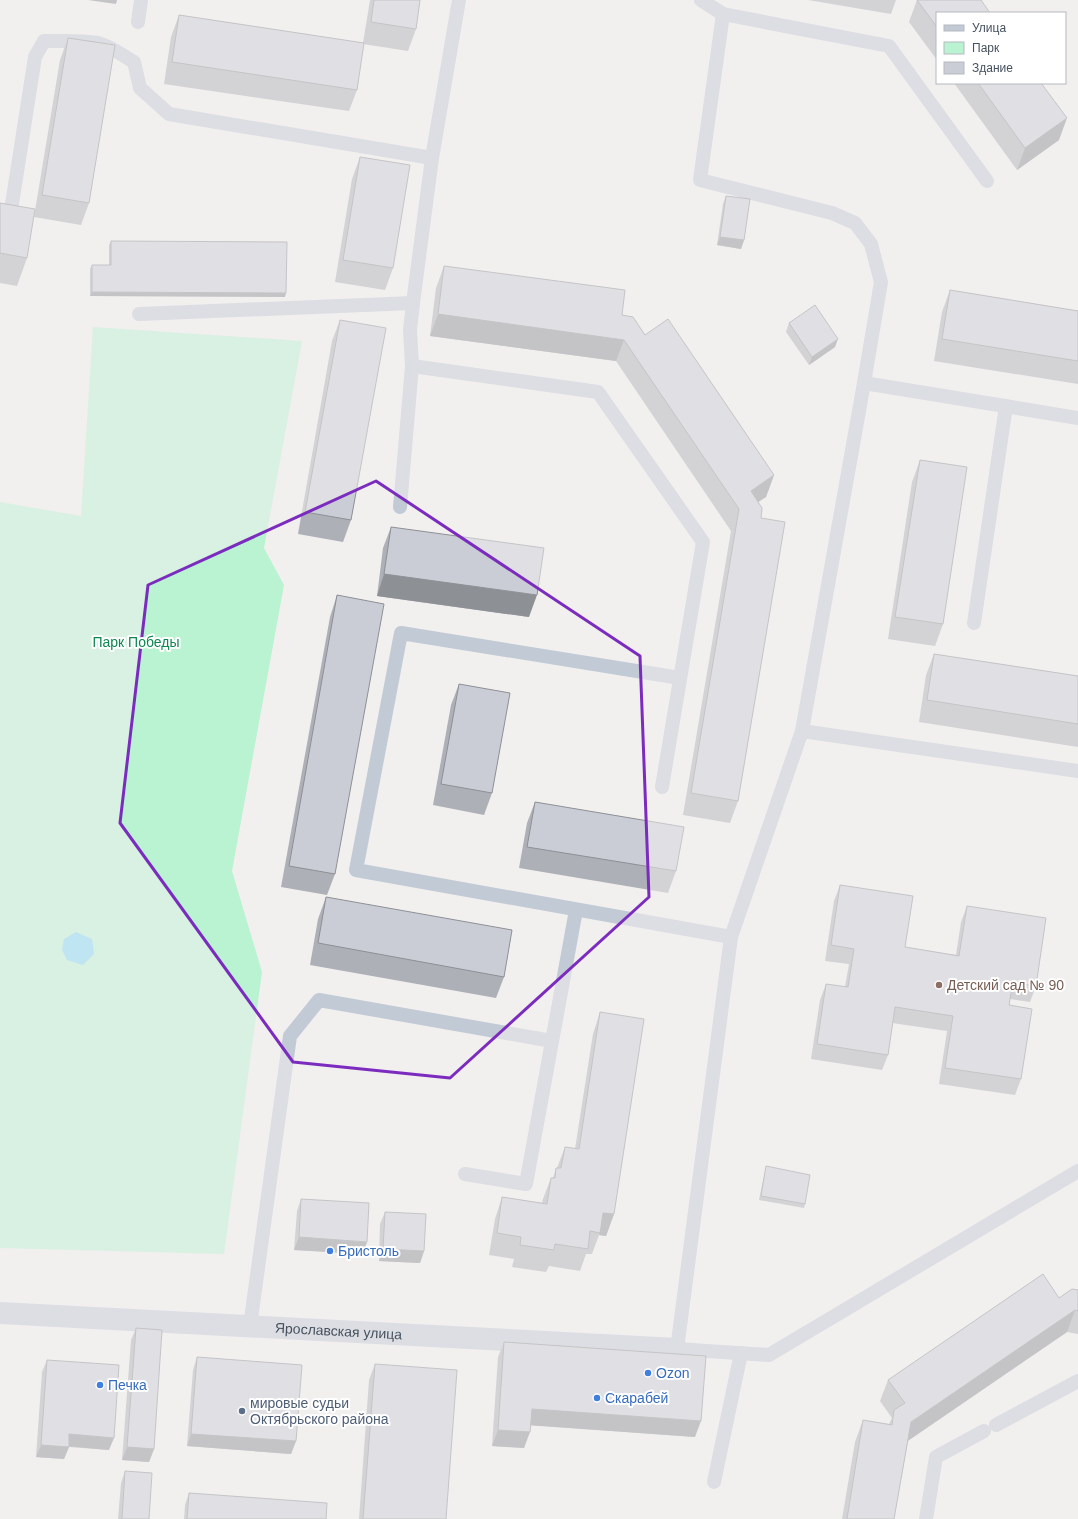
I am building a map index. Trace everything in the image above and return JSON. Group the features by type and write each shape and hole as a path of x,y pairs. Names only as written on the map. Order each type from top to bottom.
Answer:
{"street":[{"name":"Ярославская улица","path":"0,1313 677,1349"}],"lane":[{"path":"138,22 141,0"},
{"path":"400,507 412,366 410,330 413,303 432,158 460,0"},
{"path":"701,0 723,14 889,46 987,181"},
{"path":"723,14 700,180 832,213 855,223 871,244 881,282 802,731 731,937 677,1349 769,1355 1078,1171"},
{"path":"12,204 35,57 44,41 98,43 115,50 134,62 140,88 169,114 432,158"},
{"path":"139,314 413,303"},
{"path":"412,366 598,392 703,542 662,787"},
{"path":"864,383 1078,418"},
{"path":"974,623 1006,406"},
{"path":"680,678 401,633 356,870 731,937"},
{"path":"802,731 1078,771"},
{"path":"465,1174 526,1184 576,910"},
{"path":"250,1326 290,1036 318,1000 552,1041"},
{"path":"714,1482 741,1353"},
{"path":"926,1519 936,1457 1078,1380"}],"highlighted area":[{"path":"376,481 640,656 649,897 450,1078 293,1062 120,823 148,585"}],"green space":[{"name":"Парк Победы","path":"93,327 302,341 264,548 284,585 232,871 262,972 224,1254 0,1248 0,502 81,516"}],"water":[{"path":"76,932 92,939 94,954 83,965 67,960 62,950 64,939"}],"building":[{"path":"374,0 420,0 416,29 371,22"},
{"path":"917,0 981,0 989,12 936,12 936,26"},
{"path":"179,15 364,43 357,90 172,62"},
{"path":"68,38 115,45 89,203 42,195"},
{"path":"979,84 1042,84 1067,118 1025,148"},
{"path":"360,157 410,165 393,268 343,260"},
{"path":"726,196 750,199 744,240 720,237"},
{"path":"0,203 35,209 27,258 0,253"},
{"path":"111,241 287,242 286,293 92,292 92,265 111,265"},
{"path":"444,266 625,290 622,315 633,317 645,335 668,319 774,475 751,491 762,508 761,518 785,522 738,801 691,793 739,509 624,340 438,314"},
{"path":"950,290 1078,311 1078,361 942,339"},
{"path":"815,305 838,339 812,357 789,323"},
{"path":"340,320 386,328 351,520 305,512"},
{"path":"920,460 967,467 943,624 895,617"},
{"path":"391,527 544,548 537,595 384,574"},
{"path":"337,595 384,604 335,874 289,866"},
{"path":"934,654 1078,676 1078,724 927,700"},
{"path":"459,684 510,693 492,793 441,784"},
{"path":"535,802 684,827 676,871 527,847"},
{"name":"Детский сад № 90","path":"840,885 913,896 905,947 959,956 967,906 1046,918 1036,986 1013,982 1009,1005 1032,1009 1021,1079 945,1068 953,1016 895,1007 888,1055 817,1044 826,984 848,987 854,949 831,945"},
{"path":"326,897 512,930 504,977 318,943"},
{"path":"600,1012 644,1019 614,1214 603,1213 600,1233 590,1231 588,1249 555,1244 554,1250 520,1245 521,1237 497,1233 502,1197 547,1204 551,1178 555,1178 556,1168 561,1168 565,1147 579,1149"},
{"path":"766,1166 810,1175 805,1204 761,1196"},
{"path":"301,1199 369,1203 367,1242 299,1237"},
{"path":"385,1212 426,1214 424,1251 383,1249"},
{"path":"1043,1274 1059,1298 1072,1289 1078,1290 1078,1311 1075,1310 911,1422 894,1519 847,1519 863,1420 892,1425 894,1410 905,1403 888,1380"},
{"path":"136,1328 162,1330 154,1449 127,1447"},
{"name":"Скарабей","path":"504,1342 706,1356 701,1421 532,1409 530,1432 498,1430"},
{"name":"мировые судьи Октябрьского района","path":"197,1357 302,1365 296,1441 191,1434"},
{"path":"47,1360 119,1365 114,1438 69,1434 69,1447 41,1445"},
{"path":"375,1364 457,1370 446,1519 363,1519"},
{"path":"125,1471 152,1473 149,1519 122,1519"},
{"path":"189,1493 327,1503 326,1519 187,1519"}],"place":[{"name":"Детский сад № 90","path":"939,985"},
{"name":"Бристоль","path":"330,1251"},
{"name":"Ozon","path":"648,1373"},
{"name":"Печка","path":"100,1385"},
{"name":"Скарабей","path":"597,1398"},
{"name":"мировые судьи Октябрьского района","path":"242,1411"}]}
